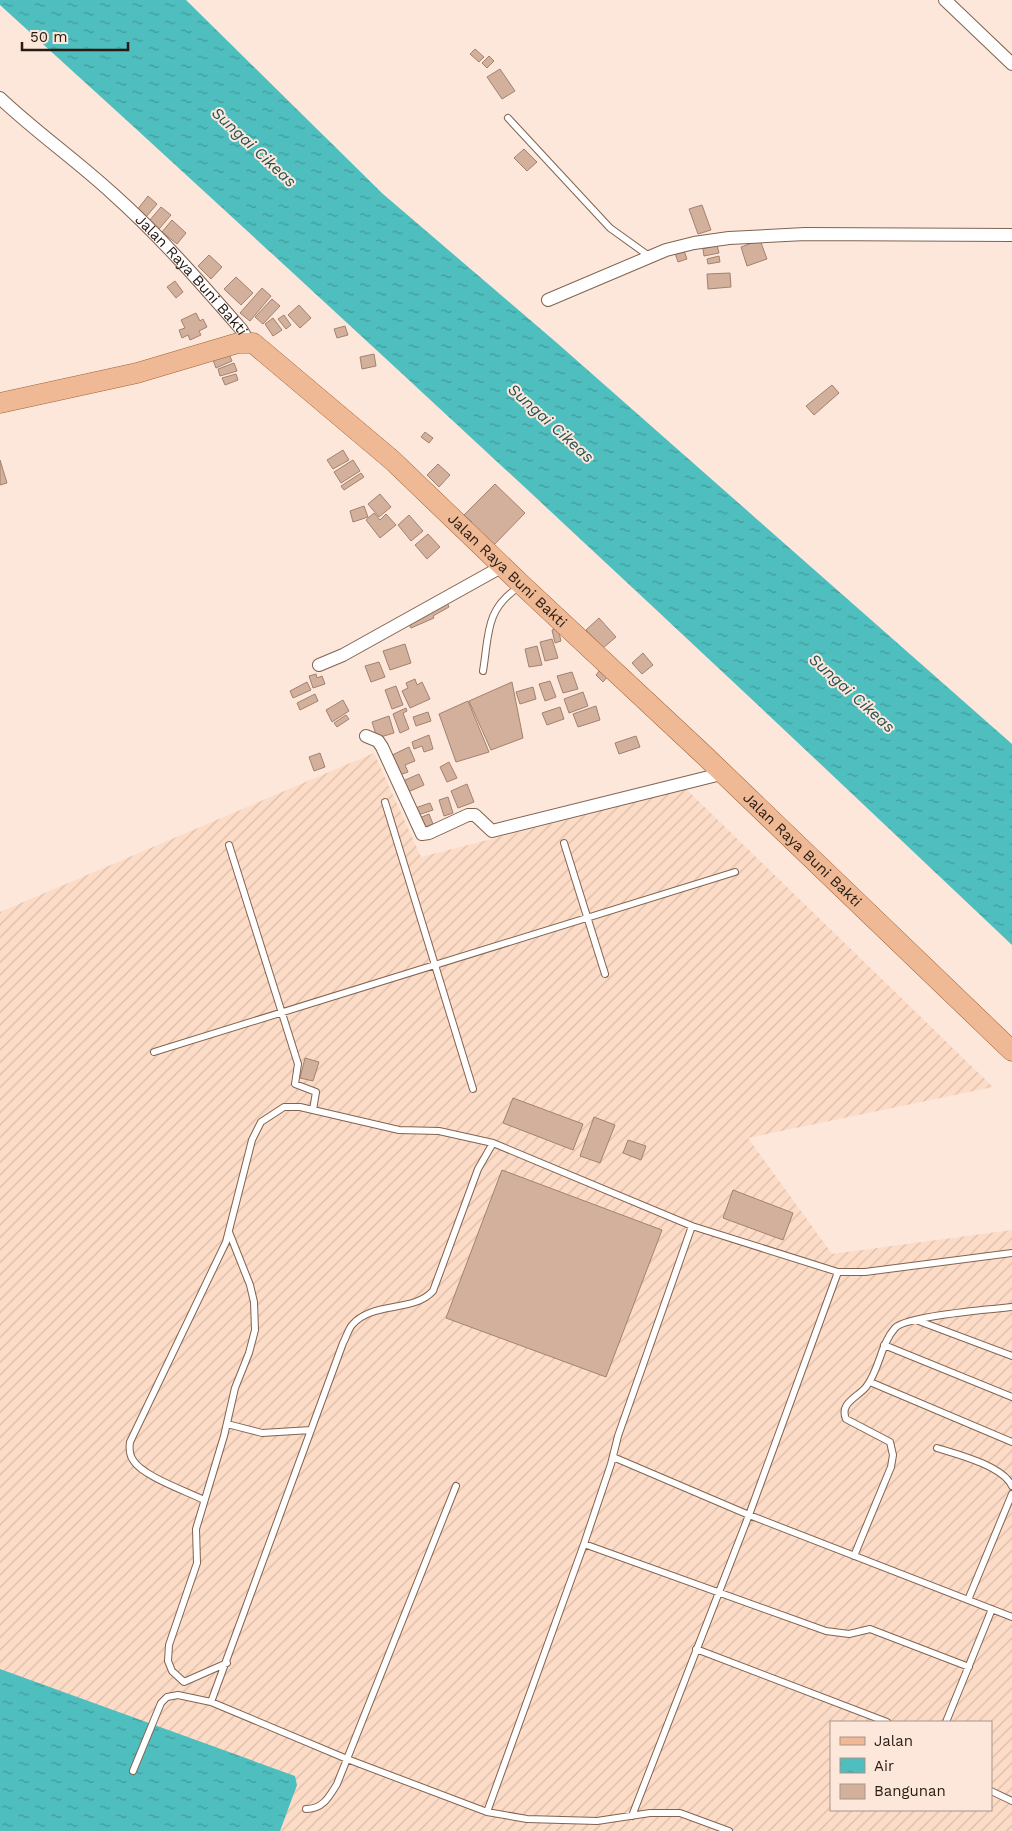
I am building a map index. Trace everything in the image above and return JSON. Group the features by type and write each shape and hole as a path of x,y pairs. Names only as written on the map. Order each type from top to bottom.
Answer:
{"main road":[{"path":"0,403 137,374 248,341"},
{"name":"Jalan Raya Buni Bakti","path":"248,341 259,347 392,460 522,585 703,754 721,774 1012,1051"}],"street":[{"path":"945,0 1012,64"},
{"name":"Jalan Raya Buni Bakti","path":"0,98 20,117 113,193 173,252 241,329 248,341"},
{"path":"548,300 650,257 694,243 729,238 805,234 1012,236"},
{"path":"319,665 360,646 503,566"},
{"path":"366,736 378,741 382,746 422,834 429,833 468,815 475,815 492,830 721,774"}],"lane":[{"path":"508,118 610,228 650,257"},
{"path":"483,671 492,617 510,593 522,585"},
{"path":"385,802 472,1089"},
{"path":"564,842 605,974"},
{"path":"229,845 298,1064 295,1084 316,1092 313,1110"},
{"path":"154,1052 735,872"},
{"path":"204,1500 146,1471 133,1462 128,1450 130,1442 229,1232 252,1140 260,1122 284,1107 300,1107 399,1130 439,1131 493,1143 692,1226 838,1272 865,1272 1012,1253"},
{"path":"212,1702 343,1343 352,1325 366,1315 396,1305 416,1303 425,1299 433,1291 478,1169 493,1143"},
{"path":"487,1812 584,1544 613,1457 618,1436 692,1226"},
{"path":"227,1663 184,1682 172,1671 168,1661 169,1645 198,1563 196,1529 227,1424 235,1388 250,1353 256,1330 254,1302 250,1285 229,1232"},
{"path":"632,1816 748,1515 838,1272"},
{"path":"854,1556 891,1467 893,1455 890,1442 877,1433 850,1423 843,1414 844,1406 870,1382 884,1344 896,1326 914,1320 1012,1306"},
{"path":"914,1320 1012,1356"},
{"path":"884,1344 1012,1397"},
{"path":"870,1382 1012,1442"},
{"path":"227,1424 262,1433 311,1430"},
{"path":"937,1448 985,1464 1004,1477 1012,1486"},
{"path":"613,1457 748,1515 1012,1617"},
{"path":"306,1808 316,1809 323,1804 337,1784 456,1486"},
{"path":"968,1600 1012,1494"},
{"path":"584,1544 826,1631 848,1634 870,1629 969,1666"},
{"path":"946,1721 992,1610"},
{"path":"696,1649 885,1721"},
{"path":"132,1771 161,1703 167,1697 178,1695 212,1702 347,1759 487,1812 527,1819 597,1821 632,1816 680,1813 729,1831"},
{"path":"992,1791 1012,1801"}],"shaded area":[{"path":"374,753 421,857 686,789 993,1087 748,1138 832,1254 1012,1230 1012,1831 0,1831 0,912"}],"water":[{"name":"Sungai Cikeas","path":"0,0 186,0 383,194 557,343 1012,744 1012,945 509,472 0,5"},
{"path":"0,1669 295,1776 297,1785 280,1831 0,1831"}],"building":[{"path":"475,49 484,57 479,62 470,54"},
{"path":"489,56 494,61 487,68 482,63"},
{"path":"500,69 515,91 502,99 487,77"},
{"path":"524,149 537,162 527,171 514,158"},
{"path":"148,196 157,204 146,217 137,210"},
{"path":"702,205 711,230 698,234 689,209"},
{"path":"161,207 171,215 159,229 149,221"},
{"path":"172,220 186,233 177,244 162,232"},
{"path":"760,240 767,259 747,266 741,247"},
{"path":"717,245 719,253 704,256 703,249"},
{"path":"683,248 687,259 678,262 674,250"},
{"path":"209,255 222,267 211,279 198,266"},
{"path":"719,256 720,262 708,264 707,259"},
{"path":"730,273 731,287 708,289 707,274"},
{"path":"236,277 253,293 241,305 224,289"},
{"path":"175,281 183,292 176,298 167,287"},
{"path":"262,288 271,296 250,321 240,313"},
{"path":"272,299 280,306 263,324 255,317"},
{"path":"299,305 311,318 300,328 288,315"},
{"path":"196,313 200,321 203,319 207,327 199,331 201,335 190,340 188,335 182,338 179,330 185,328 181,320"},
{"path":"284,315 291,325 286,329 278,319"},
{"path":"273,318 282,330 273,336 265,324"},
{"path":"345,326 348,335 337,338 334,329"},
{"path":"229,354 232,361 216,368 213,360"},
{"path":"374,354 376,366 362,369 360,357"},
{"path":"234,363 237,371 220,376 218,369"},
{"path":"236,374 238,380 225,385 222,378"},
{"path":"832,385 839,393 814,415 806,406"},
{"path":"425,432 433,438 429,443 421,437"},
{"path":"343,450 349,460 333,469 327,460"},
{"path":"0,460 7,483 0,485"},
{"path":"353,460 360,471 341,483 334,472"},
{"path":"438,464 450,475 439,487 427,475"},
{"path":"361,473 364,477 344,490 341,486"},
{"path":"495,484 525,513 491,548 468,526 472,522 464,515"},
{"path":"380,494 391,507 379,517 368,504"},
{"path":"364,506 368,517 353,522 350,511"},
{"path":"374,513 380,520 386,514 396,525 380,538 366,520"},
{"path":"409,515 423,531 411,541 398,525"},
{"path":"428,534 440,547 427,559 415,545"},
{"path":"447,602 449,607 433,616 434,618 411,628 408,623"},
{"path":"599,618 616,637 603,648 586,630"},
{"path":"558,628 561,641 555,643 552,630"},
{"path":"552,639 558,658 545,661 540,642"},
{"path":"405,644 411,663 390,670 383,651"},
{"path":"537,646 542,665 529,667 525,649"},
{"path":"643,653 653,665 642,674 632,663"},
{"path":"379,662 385,677 371,682 365,666"},
{"path":"600,670 608,676 603,682 596,675"},
{"path":"572,672 578,689 563,693 557,676"},
{"path":"316,674 317,678 322,676 325,684 313,688 309,676"},
{"path":"415,679 417,685 422,682 430,699 410,708 402,691 408,688 406,683"},
{"path":"550,681 556,697 545,701 539,684"},
{"path":"307,682 311,690 293,698 290,691"},
{"path":"512,682 523,738 491,750 469,701"},
{"path":"396,686 403,705 392,709 385,690"},
{"path":"533,687 536,699 520,704 516,692"},
{"path":"583,692 588,706 569,713 564,699"},
{"path":"315,694 318,701 300,710 297,703"},
{"path":"343,700 349,711 332,722 326,710"},
{"path":"468,701 489,752 456,762 439,714"},
{"path":"596,706 600,720 578,727 573,714"},
{"path":"560,707 564,719 547,725 542,713"},
{"path":"406,708 407,711 403,713 409,729 400,733 393,714"},
{"path":"428,712 431,721 416,726 413,717"},
{"path":"346,715 349,719 337,727 334,723"},
{"path":"389,716 394,733 377,738 372,722"},
{"path":"429,735 433,749 424,752 422,746 414,749 412,742"},
{"path":"636,736 640,747 619,754 615,743"},
{"path":"409,747 415,761 405,765 408,772 397,776 388,757"},
{"path":"320,753 325,767 314,771 309,757"},
{"path":"449,762 457,778 447,782 440,767"},
{"path":"419,774 424,785 408,792 403,781"},
{"path":"467,784 474,802 458,808 451,791"},
{"path":"448,797 453,813 444,816 439,800"},
{"path":"430,803 433,810 418,815 415,808"},
{"path":"429,814 433,824 420,829 417,819"},
{"path":"305,1058 319,1062 313,1081 300,1078"},
{"path":"513,1098 583,1124 573,1150 503,1123"},
{"path":"594,1117 615,1125 600,1163 580,1156"},
{"path":"628,1140 646,1146 641,1160 623,1153"},
{"path":"502,1170 662,1230 606,1377 446,1318"},
{"path":"733,1190 793,1213 783,1240 723,1218"}]}
